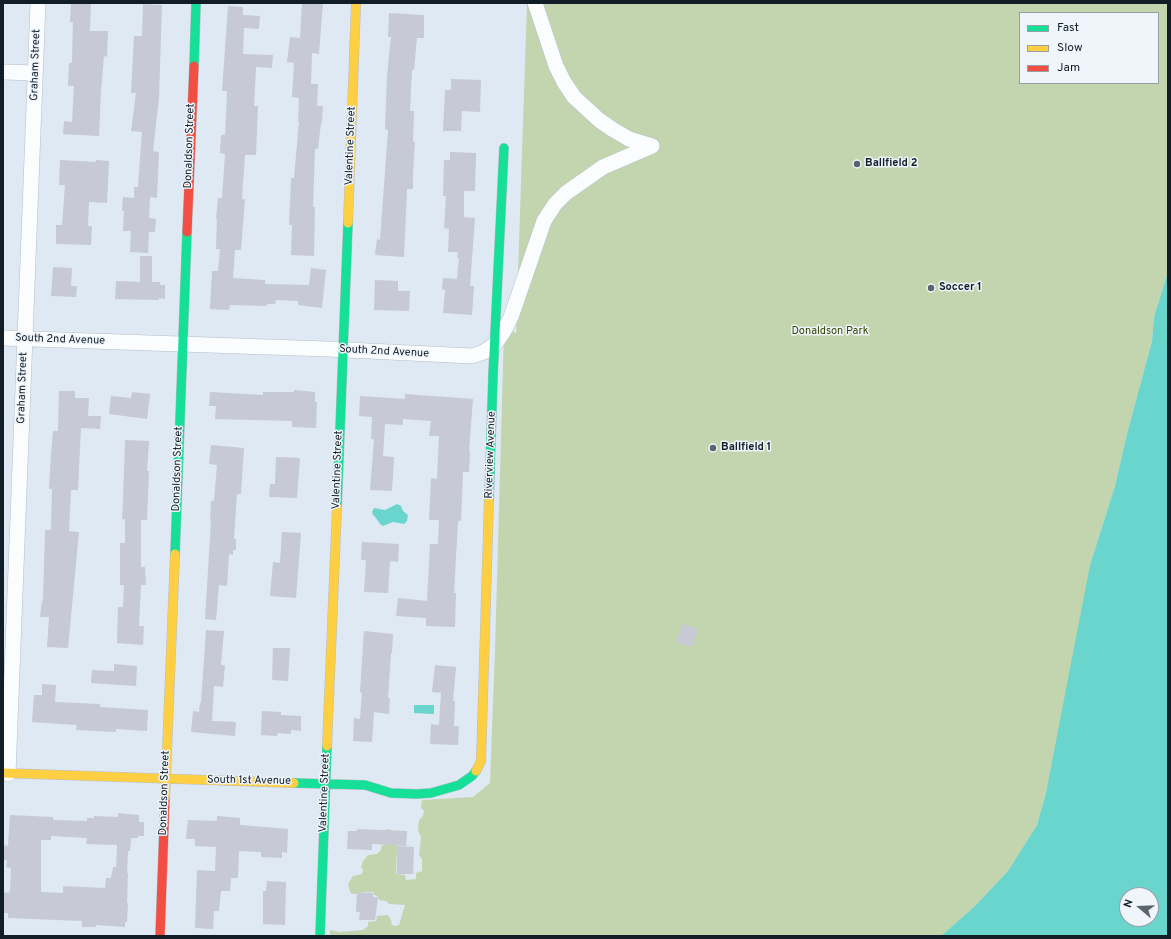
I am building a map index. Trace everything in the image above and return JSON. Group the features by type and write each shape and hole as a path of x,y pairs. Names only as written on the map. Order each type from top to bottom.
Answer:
{"street":[{"name":"Graham Street","path":"5,774 25,338 38,3"},
{"name":"Donaldson Street","path":"160,936 196,3"},
{"name":"Valentine Street","path":"320,936 356,3"},
{"name":"South 2nd Avenue","path":"3,338 472,356 484,352 495,344 511,317 544,221 555,204 566,193 603,167 652,146 628,139 612,129 594,116 574,97 556,66 535,3"},
{"path":"3,72 35,73"},
{"name":"Riverview Avenue","path":"481,761 495,344 504,148"},
{"name":"South 1st Avenue","path":"5,774 326,783 365,785 391,793 417,794 431,793 459,785 472,776 478,769 481,761"}],"green space":[{"name":"Donaldson Park","path":"527,3 1168,3 1168,272 1154,317 1152,341 1127,434 1115,486 1090,565 1071,675 1046,793 1037,825 1008,871 975,906 941,936 330,936 330,930 340,932 363,930 368,926 368,922 376,921 377,916 388,915 392,925 399,925 405,905 389,904 386,901 379,900 378,896 374,895 373,892 357,892 357,894 352,894 348,884 353,876 362,874 363,870 361,867 363,861 368,855 377,854 381,850 381,846 384,845 386,830 389,829 393,831 397,845 396,874 405,875 406,880 416,879 416,873 422,871 422,859 419,855 421,837 418,831 419,820 423,816 424,811 421,808 422,800 473,797 490,783 504,331 512,331 516,333"}],"shaded area":[{"path":"1168,272 1168,936 941,936 975,906 1008,871 1037,825 1046,793 1090,565 1115,486 1127,434 1152,341 1154,317"},
{"path":"397,504 401,506 403,511 408,515 407,521 404,524 393,522 383,526 373,515 372,512 374,508 385,510"},
{"path":"414,705 434,705 434,714 414,713"}],"building":[{"path":"71,3 91,3 90,31 108,31 107,57 104,56 101,91 99,136 63,134 64,121 72,122 74,86 68,86 69,63 72,63 73,22 70,22"},
{"path":"302,3 323,3 319,54 312,53 311,84 318,84 317,106 323,106 318,149 315,149 313,207 315,207 314,256 291,255 292,225 289,225 291,178 294,178 299,122 299,98 292,97 294,63 287,62 290,37 300,38"},
{"path":"143,4 162,5 159,98 153,151 159,152 157,198 150,197 149,218 156,219 155,232 149,232 148,253 130,252 131,231 123,231 124,211 122,211 123,197 134,198 134,187 138,187 142,132 131,131 136,93 131,93 134,36 142,36"},
{"path":"228,6 243,7 243,15 260,16 259,29 244,28 243,54 273,55 272,68 256,67 254,106 258,106 256,155 245,155 242,199 245,199 241,250 235,250 233,278 265,280 265,284 309,285 311,268 326,270 322,308 298,305 298,301 276,300 275,304 267,304 267,306 230,305 229,310 210,309 212,271 218,271 220,249 216,249 216,219 218,198 222,198 225,154 220,153 221,135 225,135 227,91 222,91"},
{"path":"389,13 424,15 424,38 417,38 414,70 412,70 410,111 414,111 413,142 415,142 413,189 407,189 404,257 375,255 377,239 380,240 388,130 385,129 387,76 391,37 388,37"},
{"path":"451,79 481,80 480,112 462,111 461,131 443,131 445,90 451,90"},
{"path":"450,152 476,153 475,191 464,191 464,217 475,218 470,286 474,286 472,315 443,313 445,290 442,289 443,278 457,279 459,258 457,258 458,252 448,252 449,229 444,228 446,196 443,196 444,160 450,160"},
{"path":"60,160 96,162 96,160 109,161 107,203 89,202 88,226 92,226 91,245 56,244 56,225 62,225 65,185 59,185"},
{"path":"140,256 152,256 152,282 160,282 160,285 165,285 165,299 115,299 116,281 140,282"},
{"path":"53,267 72,268 71,286 77,286 76,297 51,296"},
{"path":"375,280 398,281 398,291 410,291 409,311 374,310"},
{"path":"294,390 315,392 315,402 317,402 316,428 292,427 292,421 215,419 216,406 209,406 210,392 263,395 263,392 294,392"},
{"path":"59,391 75,391 75,398 89,398 88,416 101,416 100,429 81,428 78,490 71,490 69,531 79,532 68,648 47,647 49,617 40,617 43,601 45,530 51,530 52,489 49,489 51,454 53,431 58,431"},
{"path":"132,392 150,394 147,419 109,414 111,396 131,398"},
{"path":"405,394 473,399 469,472 463,472 461,521 458,521 454,593 456,593 455,627 426,626 426,618 396,616 398,598 427,601 430,544 438,544 439,520 429,520 431,478 437,479 439,436 429,436 431,421 403,419 403,425 385,424 383,456 394,457 392,491 370,490 374,439 371,439 372,417 359,416 360,396 405,399"},
{"path":"125,440 149,441 147,471 149,471 147,520 141,520 141,567 145,567 146,585 141,585 139,626 144,626 143,645 117,643 118,607 123,607 124,585 120,585 120,543 125,543 125,519 122,519"},
{"path":"211,445 244,448 241,494 237,494 234,539 236,539 236,550 233,550 233,555 229,554 227,586 219,585 216,620 205,619 211,501 214,501 217,465 209,464"},
{"path":"276,457 300,458 297,498 269,497 270,484 275,484"},
{"path":"282,532 301,533 296,598 270,596 273,562 280,563"},
{"path":"362,542 399,544 398,562 390,561 388,593 364,592 366,560 361,560"},
{"path":"682,624 698,629 692,647 676,642"},
{"path":"206,630 224,631 221,665 225,665 223,687 214,686 212,721 236,722 235,736 191,732 193,711 199,712 201,703"},
{"path":"364,631 393,634 388,698 390,698 389,714 374,712 372,742 353,741 354,718 360,719 362,693 360,692"},
{"path":"273,648 290,648 288,681 272,680"},
{"path":"114,664 137,666 136,686 91,683 92,670 114,671"},
{"path":"435,665 456,667 453,701 455,701 454,726 459,726 458,745 430,744 431,724 439,725 441,693 432,692"},
{"path":"42,684 56,685 55,702 100,704 100,707 148,710 147,731 116,729 116,732 76,730 77,725 32,722 34,695 42,695"},
{"path":"262,711 281,712 281,715 301,716 301,731 291,730 291,734 278,733 277,736 261,735"},
{"path":"118,813 139,815 139,822 144,822 144,836 131,838 130,851 128,851 128,903 127,922 125,922 125,927 96,925 96,927 82,927 82,921 8,918 8,913 3,913 3,892 9,893 10,890 11,868 6,867 7,860 3,860 3,845 8,846 10,815 53,817 53,820 87,821 87,818 94,818 94,816 118,817","holes":["51,836 87,838 86,844 117,845 116,867 113,867 111,878 106,878 105,888 63,886 63,893 41,892 41,840 51,840"]},
{"path":"217,816 240,818 240,825 288,829 287,853 282,852 282,858 261,857 261,852 239,851 238,878 231,878 230,891 221,891 219,911 214,911 213,929 195,928 197,870 215,871 216,847 195,846 195,839 186,839 188,820 217,821"},
{"path":"357,829 407,831 406,846 372,844 372,850 347,849 348,831 357,831"},
{"path":"397,846 414,847 413,874 397,874"},
{"path":"267,881 286,882 285,925 263,924 263,891 266,891"},
{"path":"357,892 373,893 373,897 378,897 375,920 359,920 360,912 356,912"}],"traffic: fast":[{"path":"194,66 196,3"},
{"path":"489,500 493,375 504,148"},
{"path":"337,507 348,223"},
{"path":"175,554 187,232"},
{"path":"320,936 327,746"},
{"path":"294,783 365,785 391,793 417,794 431,793 459,785 472,776 476,771"}],"traffic: slow":[{"path":"348,223 356,3"},
{"path":"476,771 481,761 489,500"},
{"path":"327,746 337,507"},
{"path":"165,799 175,554"},
{"path":"3,773 294,783"}],"traffic: jam":[{"path":"187,232 194,66"},
{"path":"160,936 165,799"}],"place":[{"name":"Ballfield 2","path":"857,164"},
{"name":"Soccer 1","path":"931,288"},
{"name":"Ballfield 1","path":"713,448"}]}
